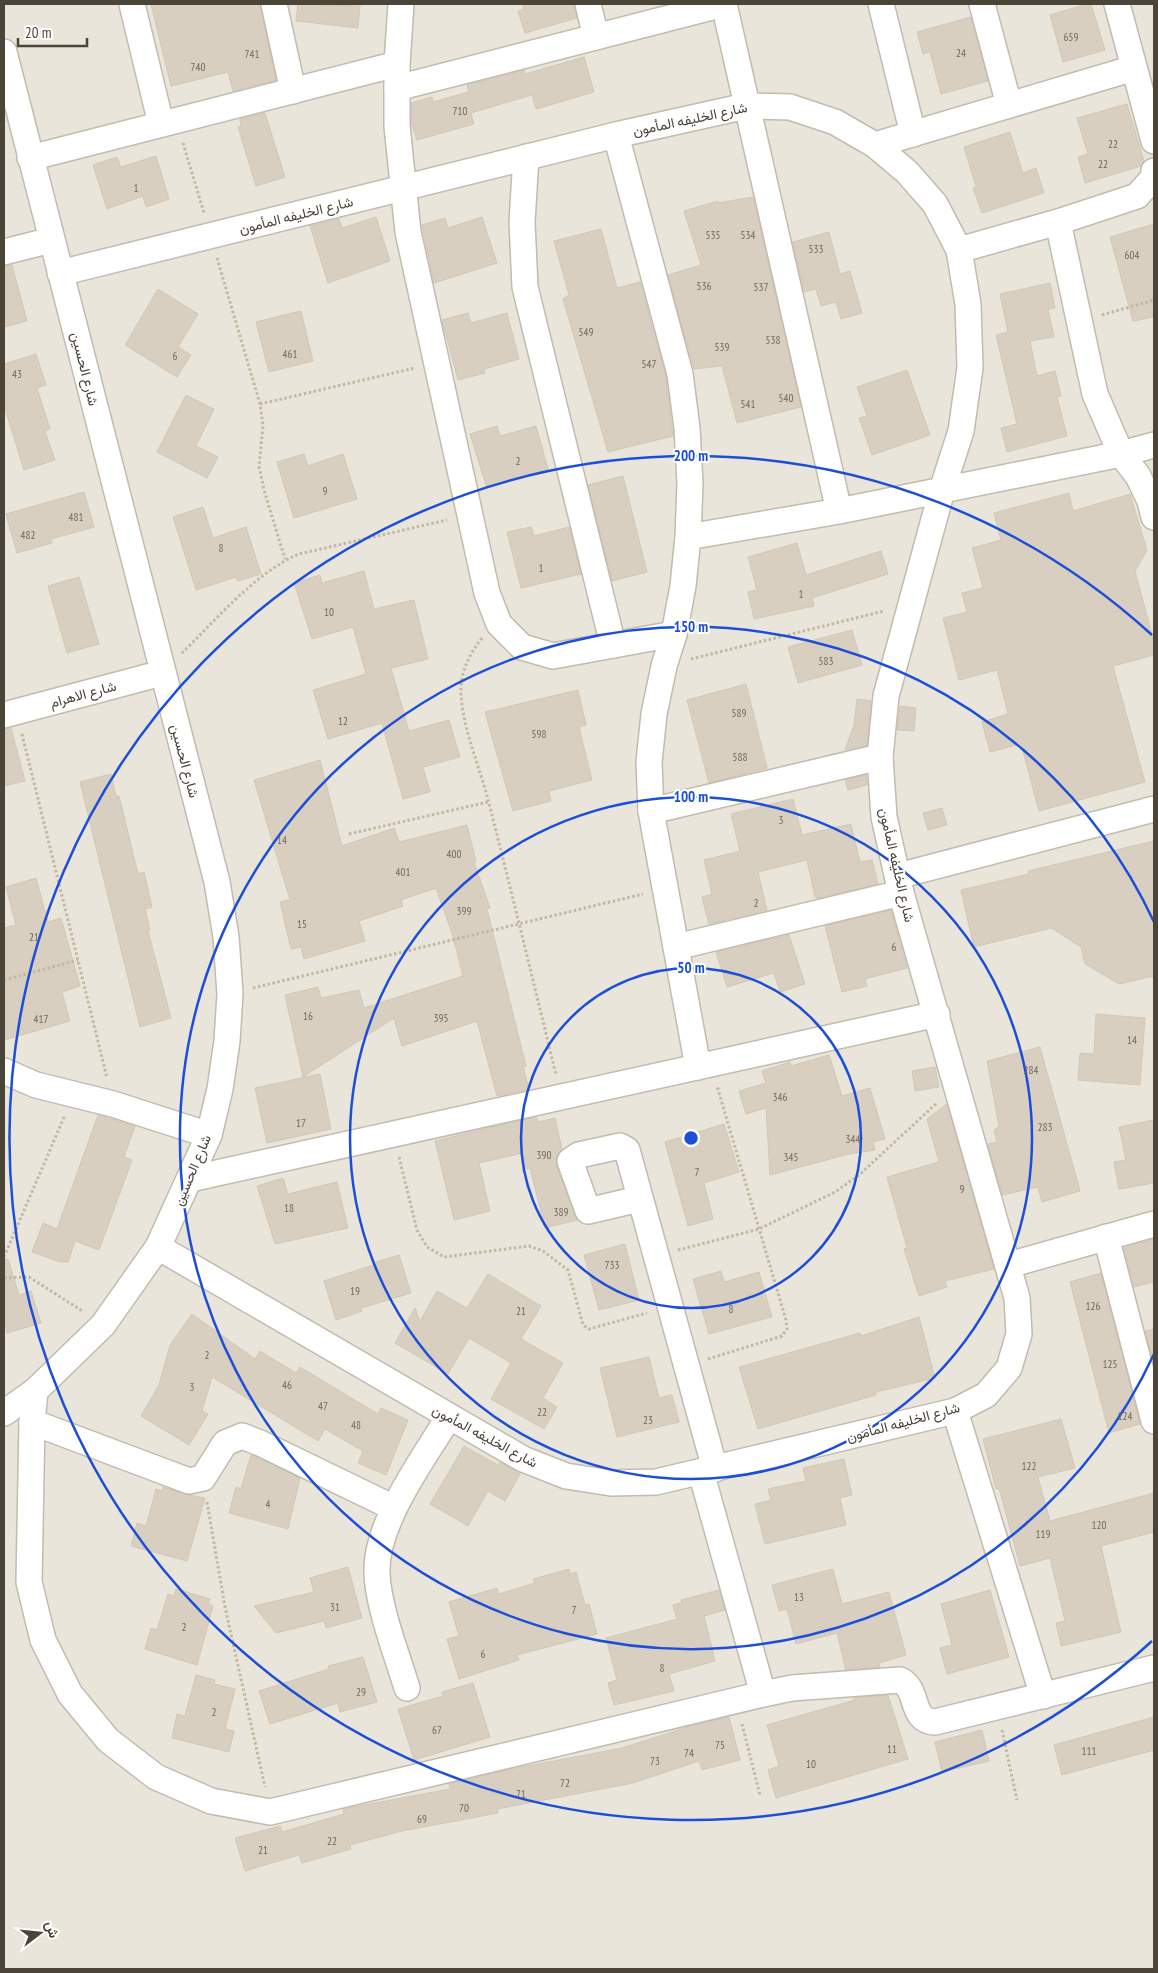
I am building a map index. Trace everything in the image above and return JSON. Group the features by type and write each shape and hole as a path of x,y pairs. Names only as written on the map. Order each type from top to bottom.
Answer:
{"street":[{"path":"132,4 169,122"},
{"path":"274,4 293,91"},
{"path":"401,4 397,64 397,126 402,188 416,275 437,362 487,593 498,624 522,646 554,656 674,634"},
{"path":"588,4 596,37"},
{"path":"397,88 724,4 839,511"},
{"path":"881,4 913,134"},
{"path":"982,4 1009,105"},
{"path":"1117,4 1154,140"},
{"name":"شارع الحسين","path":"4,52 217,882 226,937 230,994 228,1041 220,1089 209,1135 158,1247 103,1325 34,1391 4,1413"},
{"path":"30,158 397,64"},
{"path":"875,145 1134,68"},
{"name":"شارع الخليفه المأمون","path":"60,273 616,135 746,106 790,107 835,122 875,145 908,172 935,204 959,250 968,304 970,368 961,431 942,490 886,696 880,757 884,817 900,885 1017,1298 1019,1334 1009,1368 986,1395 955,1411 656,1482 611,1483 566,1476 523,1460 448,1418 158,1247"},
{"path":"616,135 680,374 687,428 690,482 688,537 674,634 664,666 654,714 651,743 651,811 676,947 704,1066"},
{"path":"526,157 522,222 524,287 613,645"},
{"path":"959,250 1058,222 1137,196 1154,176"},
{"path":"1058,222 1095,394 1121,454 1138,476 1150,501 1154,517"},
{"path":"4,252 51,240"},
{"path":"688,537 839,511 1121,454 1154,445"},
{"name":"شارع الاهرام","path":"10,713 162,673"},
{"path":"651,811 880,757"},
{"path":"676,947 900,885 1154,809"},
{"path":"190,1179 938,1014"},
{"path":"4,1071 15,1078 113,1104 209,1135"},
{"path":"639,1199 588,1211 570,1161 579,1155 620,1146 627,1150 686,1366 708,1470 763,1694"},
{"path":"1009,1265 1154,1224"},
{"path":"1106,1237 1154,1421"},
{"path":"34,1391 30,1582 43,1640 70,1694 108,1740 156,1777 211,1801 270,1812 792,1688 900,1680 911,1689 920,1717 927,1722 935,1722 1154,1668"},
{"path":"955,1411 1043,1696"},
{"path":"407,1688 383,1606 377,1573 381,1539 394,1508 448,1418"},
{"path":"32,1422 176,1478 189,1481 203,1478 225,1443 242,1436 394,1508"}],"path":[{"path":"169,122 210,236 260,404 263,425 261,475 286,559"},
{"path":"1079,322 1154,300"},
{"path":"260,404 437,362"},
{"path":"162,673 254,584 286,559 299,554 469,514"},
{"path":"664,666 911,605"},
{"path":"498,624 483,637 470,653 463,672 461,692 464,713 562,1097"},
{"path":"10,713 78,960 113,1104"},
{"path":"349,834 488,802"},
{"path":"230,994 665,889"},
{"path":"4,980 78,960"},
{"path":"686,1366 782,1336 787,1329 759,1229 704,1066"},
{"path":"655,1256 759,1229 835,1192 860,1175 957,1084"},
{"path":"4,1257 74,1094"},
{"path":"394,1135 417,1230 427,1247 444,1257 529,1246 544,1251 568,1270 583,1325 589,1329 670,1307"},
{"path":"4,1278 29,1277 46,1286 103,1325"},
{"path":"203,1478 225,1607 270,1812"},
{"path":"737,1701 760,1795"},
{"path":"997,1707 1017,1800"}],"shaded area":[{"path":"4,4 1154,4 1154,1969 4,1969"}],"building":[{"path":"151,4 260,4 276,80 233,91 228,72 171,86"},
{"path":"298,4 360,6 358,28 296,21"},
{"path":"522,4 574,4 577,18 525,33 518,11 524,9"},
{"path":"1091,4 1105,50 1063,62 1050,15"},
{"path":"971,17 988,81 941,94 930,52 923,54 917,32"},
{"path":"584,57 594,92 536,109 532,95 471,113 474,124 417,140 411,122 411,103 432,97 433,102 469,92 467,85 524,70 525,74"},
{"path":"1127,104 1144,161 1141,166 1085,183 1078,157 1088,154 1077,118"},
{"path":"265,113 285,177 256,186 238,127 241,126 240,119"},
{"path":"1010,132 1023,173 1036,168 1044,193 982,213 973,188 976,187 964,147"},
{"path":"156,156 169,199 146,207 143,196 107,209 93,165 117,157 121,167"},
{"path":"753,197 801,407 737,423 722,366 694,369 668,275 701,265 684,211 718,201 718,203"},
{"path":"376,217 390,261 328,283 310,226 339,219 342,228"},
{"path":"482,217 497,263 434,283 422,225 445,218 448,228"},
{"path":"1154,224 1154,317 1133,321 1110,237"},
{"path":"601,229 617,288 640,282 666,377 673,436 608,452 563,299 569,295 554,241"},
{"path":"829,232 840,274 850,271 862,313 841,319 836,302 821,306 816,289 804,292 793,242"},
{"path":"12,265 27,321 4,327 4,266"},
{"path":"1050,283 1055,308 1048,309 1054,337 1030,341 1037,376 1055,371 1061,396 1057,397 1067,436 1007,452 1001,428 1017,424 996,335 1008,332 1000,294"},
{"path":"158,289 198,314 178,347 191,355 177,377 125,345"},
{"path":"301,311 313,361 269,372 256,322"},
{"path":"468,313 471,323 507,313 519,359 484,369 485,373 458,380 442,320"},
{"path":"36,354 46,385 37,388 50,429 45,431 55,460 24,470 4,405 4,364"},
{"path":"907,370 930,435 872,455 859,418 867,416 857,387"},
{"path":"186,395 214,409 196,446 218,457 207,478 157,452"},
{"path":"497,426 500,436 536,426 548,469 487,488 470,434"},
{"path":"304,454 308,466 343,454 357,499 294,518 277,462"},
{"path":"623,476 647,572 612,581 588,485"},
{"path":"84,492 94,527 51,539 52,543 17,553 6,514"},
{"path":"1069,493 1073,511 1130,494 1147,550 1135,571 1154,642 1154,655 1113,666 1145,782 1039,811 1021,744 990,752 982,722 1008,714 997,670 959,680 943,618 967,612 962,593 983,588 972,548 1001,540 994,513"},
{"path":"203,507 213,538 246,527 261,574 238,581 236,577 196,590 173,517"},
{"path":"531,527 534,536 569,527 581,574 521,588 507,532"},
{"path":"797,543 806,575 881,551 888,574 812,598 814,606 754,619 748,592 757,590 748,557"},
{"path":"364,571 374,609 414,600 428,659 391,668 409,731 449,720 460,757 423,767 430,792 403,799 382,723 328,739 313,690 366,674 353,627 312,639 294,583 320,575 322,583"},
{"path":"79,577 99,644 67,653 48,586"},
{"path":"852,630 862,665 798,683 788,647"},
{"path":"746,684 767,768 709,783 687,700"},
{"path":"578,690 586,725 579,727 592,780 549,791 551,801 513,811 485,712"},
{"path":"857,699 871,701 867,745 845,750 854,725"},
{"path":"900,706 916,708 914,731 897,730"},
{"path":"11,728 25,781 4,786 4,729"},
{"path":"320,760 342,846 394,828 399,842 467,825 476,861 474,862 490,908 487,909 526,1066 523,1067 529,1089 497,1096 477,1021 402,1046 394,1018 303,1077 285,995 318,987 321,998 359,990 364,1008 463,976 453,936 436,888 401,900 403,906 359,921 365,941 304,959 301,947 291,949 280,902 290,900 254,780"},
{"path":"111,774 116,796 119,796 138,874 144,872 152,907 145,909 150,930 148,931 171,1018 140,1027 80,782"},
{"path":"866,775 867,785 848,790 845,780"},
{"path":"793,799 802,835 851,824 860,862 872,860 878,884 818,898 815,897 807,860 758,872 767,910 709,924 702,897 712,894 704,860 740,851 731,814"},
{"path":"942,808 947,825 928,830 923,813"},
{"path":"1154,841 1154,976 1119,984 1085,964 1081,947 1051,928 974,947 961,890 1029,874 1028,871"},
{"path":"36,878 48,922 61,918 80,986 62,992 70,1021 4,1040 4,928 16,925 6,887"},
{"path":"891,910 907,968 865,979 867,986 842,992 825,926"},
{"path":"789,935 805,984 780,992 774,973 727,987 716,952"},
{"path":"1096,1014 1145,1018 1140,1085 1078,1080 1080,1053 1094,1054"},
{"path":"1040,1047 1080,1191 1042,1202 1038,1187 1002,1195 988,1144 997,1142 994,1130 999,1126 987,1061"},
{"path":"829,1055 842,1096 870,1088 885,1139 873,1142 875,1150 849,1154 770,1175 766,1108 746,1114 739,1091 766,1083 762,1071 790,1062 791,1066"},
{"path":"935,1067 939,1087 915,1091 912,1071"},
{"path":"320,1074 331,1129 267,1143 255,1088"},
{"path":"947,1104 994,1269 945,1281 947,1287 919,1296 904,1249 907,1248 887,1177 939,1162 927,1119"},
{"path":"98,1115 135,1126 124,1157 132,1160 99,1250 75,1241 68,1262 60,1262 32,1252 43,1223 57,1229"},
{"path":"536,1117 538,1122 555,1118 562,1149 558,1154 556,1165 577,1220 545,1228 530,1168 526,1169 523,1153 479,1163 490,1211 454,1220 435,1141"},
{"path":"1154,1120 1154,1183 1119,1189 1114,1162 1126,1160 1119,1127"},
{"path":"724,1124 739,1172 704,1183 713,1219 688,1226 665,1142"},
{"path":"283,1178 288,1194 337,1182 348,1228 275,1244 257,1186"},
{"path":"1154,1239 1154,1282 1134,1287 1124,1248"},
{"path":"625,1244 639,1300 599,1310 584,1255"},
{"path":"399,1255 411,1293 361,1308 362,1311 336,1320 324,1281"},
{"path":"8,1259 19,1295 31,1291 41,1323 7,1333 4,1321 4,1260"},
{"path":"721,1271 724,1282 759,1272 772,1317 709,1334 693,1279"},
{"path":"1101,1273 1140,1424 1109,1433 1070,1282"},
{"path":"488,1274 541,1306 521,1339 563,1363 543,1398 557,1407 544,1429 491,1399 511,1363 469,1338 448,1374 395,1343 415,1308 420,1321 437,1291 467,1308"},
{"path":"192,1314 255,1359 260,1351 296,1373 300,1367 378,1414 381,1408 408,1420 386,1475 358,1463 363,1451 325,1429 318,1441 212,1377 202,1411 208,1414 189,1445 141,1416 159,1385 170,1345"},
{"path":"919,1317 935,1378 876,1392 876,1395 758,1429 739,1367 860,1333 861,1336"},
{"path":"1154,1329 1154,1365 1145,1331"},
{"path":"649,1357 659,1398 672,1395 679,1422 617,1437 600,1368"},
{"path":"1061,1419 1075,1468 1038,1477 1050,1521 1154,1493 1154,1532 1101,1546 1121,1632 1061,1646 1056,1623 1065,1621 1050,1558 1020,1566 999,1488 996,1489 983,1439"},
{"path":"464,1446 498,1465 500,1462 520,1474 505,1501 488,1491 468,1526 430,1504"},
{"path":"251,1455 300,1478 288,1529 229,1513 236,1487 241,1489"},
{"path":"844,1459 852,1495 840,1498 846,1525 765,1544 755,1504 771,1500 768,1489 806,1481 803,1468"},
{"path":"163,1487 205,1498 187,1561 131,1546 137,1523 146,1526 156,1489 162,1491"},
{"path":"348,1567 362,1618 326,1628 324,1621 276,1633 254,1606 314,1592 310,1578"},
{"path":"569,1569 570,1574 576,1572 585,1605 589,1604 597,1634 517,1655 519,1660 459,1679 447,1639 459,1636 449,1602 497,1588 499,1594 535,1583 533,1579"},
{"path":"833,1569 842,1604 889,1592 906,1655 879,1663 880,1667 846,1670 837,1633 796,1644 787,1609 779,1611 772,1585"},
{"path":"176,1589 210,1599 208,1604 213,1606 197,1665 145,1649 151,1628 157,1630 168,1594 174,1596"},
{"path":"719,1590 725,1610 704,1616 715,1661 669,1674 674,1691 614,1705 608,1683 617,1680 606,1638 677,1619 673,1605 682,1603 681,1600"},
{"path":"990,1590 1009,1657 947,1674 940,1648 952,1645 941,1604"},
{"path":"363,1657 377,1702 340,1712 338,1703 270,1724 259,1691 329,1669 328,1666"},
{"path":"196,1675 215,1680 214,1684 235,1689 225,1729 234,1731 229,1752 172,1738 177,1714 185,1716"},
{"path":"473,1683 490,1737 414,1760 398,1709 443,1696 442,1692"},
{"path":"888,1695 908,1759 776,1798 768,1770 779,1766 767,1725 855,1700 854,1698"},
{"path":"729,1717 740,1760 702,1770 699,1761 633,1783 497,1809 498,1813 402,1831 350,1845 351,1849 302,1863 299,1855 245,1871 235,1838 280,1826 282,1832 344,1814 343,1809 450,1789 449,1784 512,1769 622,1748 691,1726"},
{"path":"1154,1717 1154,1750 1062,1775 1054,1745"},
{"path":"982,1730 989,1761 942,1772 935,1742"}]}
